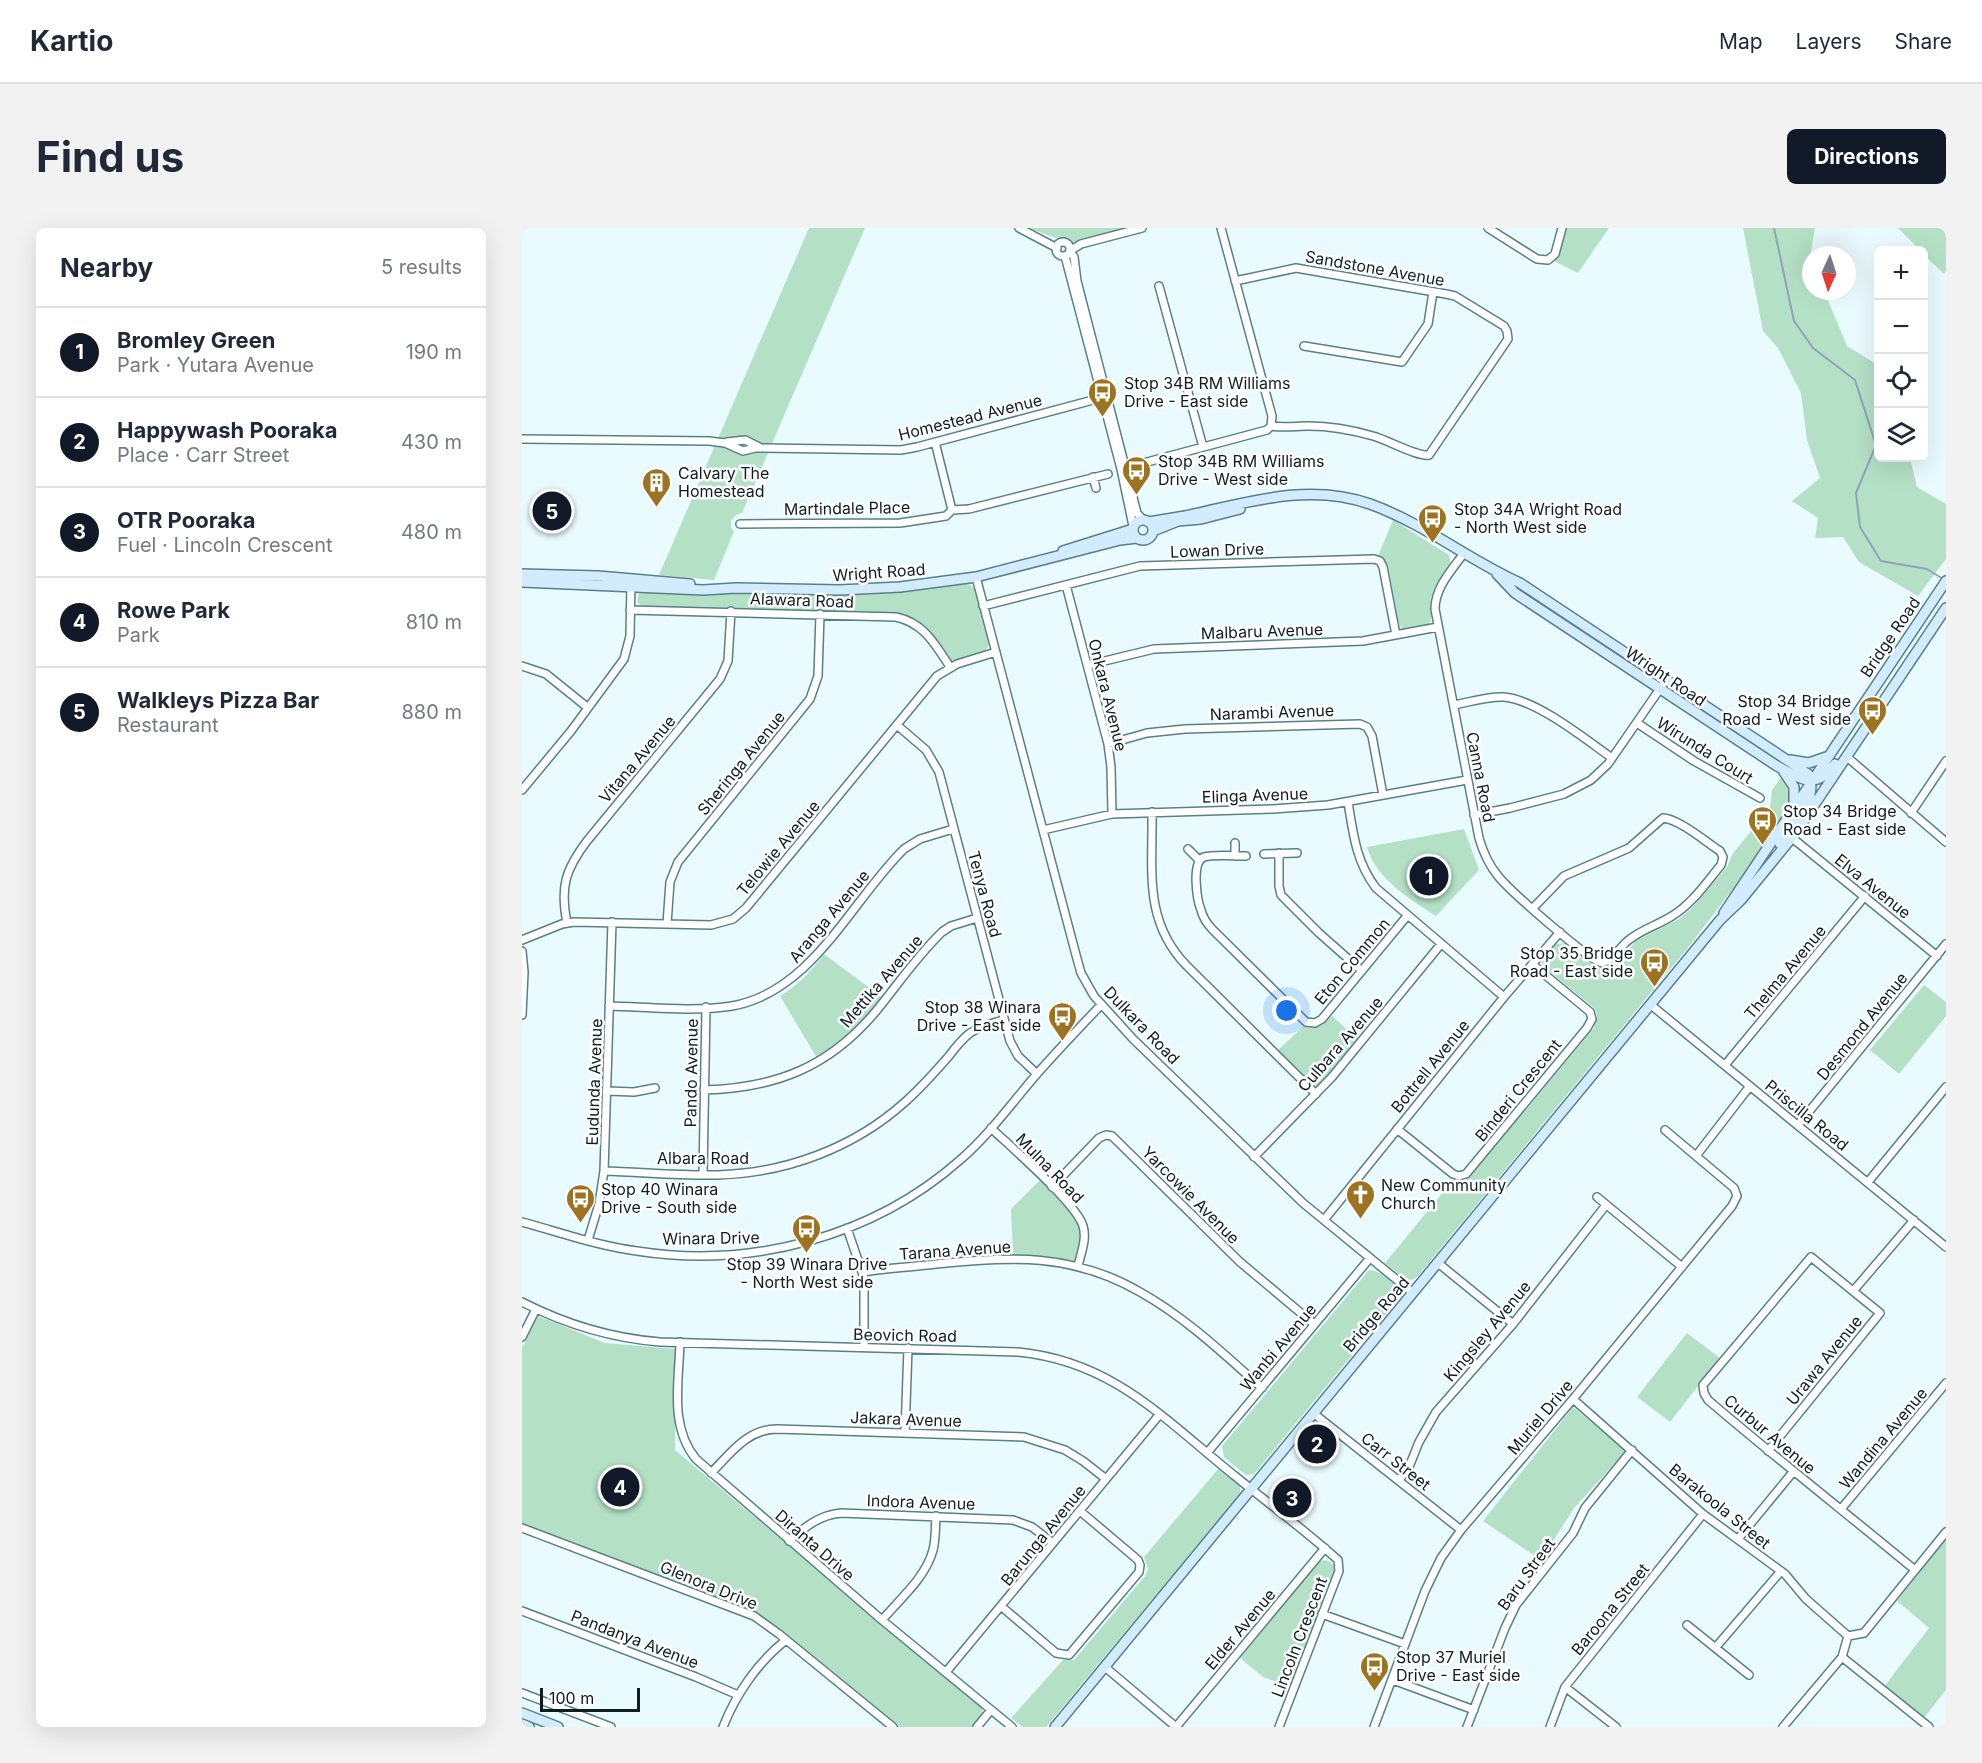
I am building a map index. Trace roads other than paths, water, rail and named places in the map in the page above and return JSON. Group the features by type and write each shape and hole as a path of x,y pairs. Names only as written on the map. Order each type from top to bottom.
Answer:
{"main road":[{"name":"Wright Road","path":"1148,524 1210,517 1272,501 1279,497 1300,494 1320,494 1362,501 1408,522 1494,571 1520,583 1760,742 1804,780 1812,781"},
{"path":"1137,522 1148,524 1146,539 1134,531 1137,522"},
{"name":"Wright Road","path":"522,574 631,582 655,588 862,590 914,586 976,577 1041,560 1089,541 1134,531"},
{"name":"Wright Road","path":"1494,571 1515,593 1754,751 1783,764"},
{"name":"Wright Road","path":"522,582 631,582"},
{"name":"Bridge Road","path":"1720,920 1733,896 1945,582"},
{"name":"Bridge Road","path":"1055,1727 1720,920 1765,870 1847,757 1946,608"},
{"path":"1869,694 1883,702"},
{"path":"1754,751 1760,742"},
{"path":"1765,870 1786,833 1809,800 1812,781 1826,776 1841,755 1854,746"},
{"path":"1793,808 1796,794 1783,764 1809,763 1828,756"},
{"path":"522,1713 558,1727"},
{"path":"522,1724 529,1727"}],"street":[{"path":"1019,228 1067,249"},
{"path":"1057,248 1058,254 1081,244 1142,228"},
{"path":"1124,469 1267,430 1272,426 1272,416 1221,228"},
{"path":"1488,228 1537,259 1548,260 1555,254 1562,228"},
{"path":"1033,234 1057,248"},
{"path":"1057,248 1059,244 1067,249 1124,469 1137,513 1148,524"},
{"name":"Sandstone Avenue","path":"1235,281 1296,268 1433,291 1455,296 1504,326 1508,331 1508,339 1430,455 1422,456 1389,441 1342,428 1272,426"},
{"path":"1159,286 1203,447"},
{"path":"1304,346 1402,362 1428,324 1433,291"},
{"name":"Homestead Avenue","path":"522,439 726,442 743,440 765,448 901,450 1105,397"},
{"path":"935,442 952,510"},
{"path":"1124,469 1134,531"},
{"name":"Martindale Place","path":"740,524 900,522 946,516 952,510 969,509 1108,474"},
{"path":"1093,477 1096,488"},
{"name":"Canna Road","path":"1464,553 1437,594 1435,609 1482,848 1490,865 1502,880 1533,908 1560,932 1594,960 1602,963 1612,958 1628,940 1666,920 1687,905 1721,865 1723,857 1720,851 1673,820 1663,818 1629,848 1564,876 1533,908"},
{"name":"Lowan Drive","path":"983,606 1149,565 1374,559 1380,561 1383,567 1396,635"},
{"name":"Dulkara Road","path":"976,577 1078,964 1089,988 1101,1005 1254,1157 1303,1203 1413,1293"},
{"path":"522,790 571,731 624,659 630,636 631,582"},
{"name":"Onkara Avenue","path":"1066,585 1108,744 1112,814"},
{"name":"Alawara Road","path":"630,610 896,617 912,622 928,634 950,667"},
{"name":"Vitana Avenue","path":"567,923 564,893 570,866 587,841 720,679 728,661 731,611"},
{"name":"Sheringa Avenue","path":"667,924 670,882 678,862 810,699 818,676 820,614"},
{"name":"Malbaru Avenue","path":"1088,665 1165,648 1342,642 1438,627"},
{"name":"Telowie Avenue","path":"522,940 567,923 716,924 730,920 739,914 937,676 950,667 996,652"},
{"path":"522,666 539,670 552,677 587,707"},
{"path":"1474,815 1564,794 1591,780 1612,758 1666,680"},
{"path":"1454,705 1500,697 1524,701 1612,758"},
{"name":"Wirunda Court","path":"1637,723 1698,764 1760,798"},
{"name":"Narambi Avenue","path":"1108,744 1147,734 1185,729 1360,724 1367,727 1372,736 1383,795"},
{"name":"Tenya Road","path":"897,726 926,750 934,761 942,783 1004,1020 1015,1052 1037,1074"},
{"path":"1847,757 1946,842"},
{"path":"1911,813 1946,761"},
{"name":"Elinga Avenue","path":"1042,830 1112,814 1285,808 1348,802 1467,780"},
{"path":"1348,802 1357,852 1364,871 1380,892 1504,996"},
{"path":"1152,812 1154,906 1158,923 1169,945 1186,965 1316,1094"},
{"name":"Aranga Avenue","path":"609,1006 706,1008 750,1002 773,992 807,965 904,849 920,839 953,829"},
{"name":"Elva Avenue","path":"1791,837 1936,956"},
{"path":"1235,843 1235,856"},
{"path":"1188,849 1199,860 1205,856 1246,856"},
{"path":"1279,853 1281,895 1362,971"},
{"path":"1264,854 1297,853"},
{"name":"Eton Common","path":"1199,860 1196,869 1198,899 1206,922 1304,1020 1312,1023 1320,1021 1407,916"},
{"name":"Thelma Avenue","path":"1725,1065 1865,896"},
{"name":"Mettika Avenue","path":"704,1090 746,1088 764,1084 798,1071 823,1058 844,1043 866,1022 942,932 959,923 977,918"},
{"name":"Eudunda Avenue","path":"588,1240 604,1171 612,922"},
{"name":"Bottrell Avenue","path":"1324,1220 1504,996 1560,932"},
{"name":"Culbara Avenue","path":"1254,1157 1316,1094 1441,944"},
{"name":"Desmond Avenue","path":"1798,1125 1946,944"},
{"path":"522,951 524,972 522,1016"},
{"name":"Binderi Crescent","path":"1397,1129 1453,1174 1459,1176 1466,1174 1587,1028 1592,1019 1590,1012 1532,964"},
{"name":"Winara Drive","path":"522,1222 644,1252 729,1255 787,1247 847,1228 882,1213 923,1188 960,1160 1101,1005"},
{"name":"Priscilla Road","path":"1651,1005 1943,1244"},
{"name":"Pando Avenue","path":"703,1175 706,1008"},
{"name":"Albara Road","path":"604,1171 737,1174 773,1168 813,1157 846,1143 875,1126 908,1100 968,1034 981,1027 1004,1020"},
{"path":"1696,1156 1750,1086"},
{"path":"607,1091 634,1092 655,1088"},
{"path":"1868,1182 1946,1088"},
{"name":"Mulna Road","path":"991,1128 1052,1187 1077,1215 1082,1224 1084,1239 1078,1266"},
{"name":"Muriel Drive","path":"1374,1727 1425,1591 1441,1558 1461,1530 1573,1399 1732,1206 1737,1196 1734,1188 1665,1130"},
{"name":"Yarcowie Avenue","path":"1052,1187 1099,1138 1106,1135 1112,1136 1240,1262 1314,1324"},
{"path":"1597,1197 1682,1267"},
{"name":"Kingsley Avenue","path":"1399,1480 1409,1467 1419,1442 1436,1412 1513,1324 1606,1205"},
{"path":"1854,1290 1914,1220"},
{"path":"847,1228 863,1272 864,1347"},
{"path":"1943,1244 1946,1236"},
{"name":"Curbur Avenue","path":"1854,1290 1811,1257 1703,1385 1704,1393 1708,1400 1793,1472 1916,1570"},
{"name":"Tarana Avenue","path":"863,1272 1006,1258 1078,1266 1113,1278 1151,1298 1176,1315 1262,1388"},
{"name":"Wanbi Avenue","path":"1207,1453 1370,1258"},
{"path":"1438,1263 1513,1324"},
{"name":"Urawa Avenue","path":"1768,1451 1880,1313 1854,1290"},
{"name":"Beovich Road","path":"522,1302 567,1323 612,1336 653,1342 1018,1352 1060,1359 1091,1370 1134,1394 1252,1489"},
{"path":"522,1337 536,1309"},
{"name":"Diranta Drive","path":"680,1342 679,1427 687,1449 789,1541 1012,1727"},
{"path":"905,1433 908,1348"},
{"name":"Wandina Avenue","path":"1841,1509 1946,1383"},
{"name":"Barakoola Street","path":"1573,1399 1703,1514 1780,1571 1806,1599 1848,1636"},
{"name":"Carr Street","path":"1313,1413 1461,1530"},
{"name":"Barunga Avenue","path":"946,1672 1160,1414"},
{"name":"Jakara Avenue","path":"711,1473 747,1437 767,1430 1004,1435 1031,1438 1065,1450 1106,1479"},
{"name":"Baru Street","path":"1467,1727 1516,1605 1573,1533 1585,1508 1632,1450"},
{"path":"1738,1539 1793,1472"},
{"name":"Lincoln Crescent","path":"1252,1489 1338,1560 1339,1571 1280,1727"},
{"path":"1002,1607 1056,1653 1069,1655 1139,1572 1138,1560 1080,1511"},
{"name":"Indora Avenue","path":"789,1541 810,1523 828,1515 841,1513 1019,1521 1040,1532 1053,1543"},
{"name":"Baroona Street","path":"1550,1727 1565,1687 1703,1514"},
{"path":"882,1620 922,1573 929,1561 934,1542 936,1516"},
{"name":"Glenora Drive","path":"522,1528 747,1613 763,1622 893,1727"},
{"path":"1783,1727 1842,1657 1848,1636 1864,1633 1946,1532"},
{"name":"Elder Avenue","path":"1176,1727 1325,1548"},
{"path":"1716,1647 1780,1571"},
{"name":"Pandanya Avenue","path":"522,1611 738,1695"},
{"path":"1322,1614 1405,1644"},
{"path":"1688,1626 1749,1675"},
{"path":"723,1727 738,1695 769,1656 786,1640"},
{"path":"1842,1657 1929,1727"},
{"path":"1105,1667 1176,1727"},
{"path":"1393,1680 1474,1710"},
{"path":"1565,1687 1616,1727"},
{"path":"522,1693 611,1727"},
{"path":"977,1727 991,1710"}],"waterway":[{"path":"1774,228 1794,321 1813,348 1855,380 1876,445 1856,493 1860,527 1881,561 1927,569 1943,579"}],"place":[{"name":"Stop 34B RM Williams Drive - East side","path":"1103,418"},
{"name":"Stop 34B RM Williams Drive - West side","path":"1137,496"},
{"name":"Calvary The Homestead","path":"657,508"},
{"name":"Walkleys Pizza Bar","path":"552,511"},
{"name":"Stop 34A Wright Road - North West side","path":"1433,544"},
{"name":"Stop 34 Bridge Road - West side","path":"1872,736"},
{"name":"Stop 34 Bridge Road - East side","path":"1762,846"},
{"name":"Bromley Green","path":"1429,876"},
{"name":"Stop 35 Bridge Road - East side","path":"1654,988"},
{"name":"Stop 38 Winara Drive - East side","path":"1062,1042"},
{"name":"New Community Church","path":"1360,1220"},
{"name":"Stop 40 Winara Drive - South side","path":"580,1224"},
{"name":"Stop 39 Winara Drive - North West side","path":"807,1254"},
{"name":"Happywash Pooraka","path":"1317,1444"},
{"name":"Rowe Park","path":"620,1487"},
{"name":"OTR Pooraka","path":"1292,1498"},
{"name":"Stop 37 Muriel Drive - East side","path":"1375,1692"}]}
